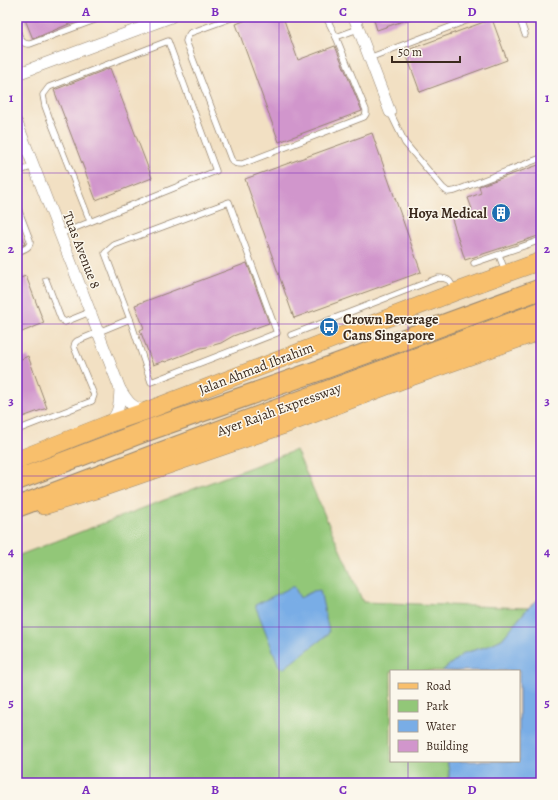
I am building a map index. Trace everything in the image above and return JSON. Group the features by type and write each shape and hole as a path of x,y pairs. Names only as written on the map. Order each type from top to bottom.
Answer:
{"highway":[{"name":"Ayer Rajah Expressway","path":"17,480 146,431 326,368 541,289"},
{"name":"Ayer Rajah Expressway","path":"17,507 541,312"}],"main road":[{"name":"Jalan Ahmad Ibrahim","path":"17,460 541,260"},
{"path":"17,514 96,490 282,426 400,381 541,331"}],"street":[{"path":"17,74 171,17"},
{"path":"354,17 390,112"},
{"name":"Tuas Avenue 8","path":"17,123 120,389 131,404 146,411"},
{"name":"Tuas Avenue 8","path":"108,424 117,414 120,389"}],"lane":[{"path":"17,30 21,40 27,44 30,44 103,17"},
{"path":"234,17 190,33 186,40 230,159 235,164 242,164 364,117 366,114 366,110 336,37 326,17"},
{"path":"369,58 476,17"},
{"path":"519,17 524,34"},
{"path":"336,37 358,29"},
{"path":"60,234 216,171 168,41 49,87 43,95 49,117 90,221"},
{"path":"390,112 405,143 448,192 455,191 541,158"},
{"path":"17,172 34,166"},
{"path":"229,202 278,333 151,382 130,319 106,253 114,245 229,202"},
{"path":"17,206 30,240 28,248 17,252"},
{"path":"474,263 541,240"},
{"path":"499,254 506,273"},
{"path":"291,335 438,278 444,278 452,283 455,292"},
{"path":"46,280 61,320 65,322 90,312"},
{"path":"17,430 92,401 94,395 74,345 77,341 130,319"}],"green space":[{"path":"296,450 363,602 528,608 502,639 485,647 464,653 443,670 390,670 390,762 447,762 449,783 17,783 17,556"}],"water":[{"path":"294,586 300,598 313,591 320,590 329,632 283,669 279,666 255,605"},
{"path":"541,597 541,783 449,783 447,762 520,762 520,670 443,670 464,653 485,647 502,639 528,608"}],"building":[{"path":"24,17 86,17 33,39"},
{"path":"254,17 283,17 298,60 335,46 362,111 279,142 236,24"},
{"path":"373,17 411,17 412,18 377,30"},
{"path":"492,19 507,60 420,92 405,51"},
{"path":"110,68 152,178 96,200 54,90"},
{"path":"372,133 421,272 294,318 245,179"},
{"name":"Hoya Medical","path":"541,164 541,235 465,260 451,216 472,209 468,198 481,193 479,186"},
{"path":"17,224 25,244 17,246"},
{"path":"247,263 269,323 233,336 221,343 201,348 153,365 140,330 144,328 135,305"},
{"path":"26,276 44,323 17,334 17,279"},
{"path":"28,356 47,408 17,419 17,361"}],"place":[{"name":"Hoya Medical","path":"501,213"},
{"name":"Crown Beverage Cans Singapore","path":"329,327"}]}
